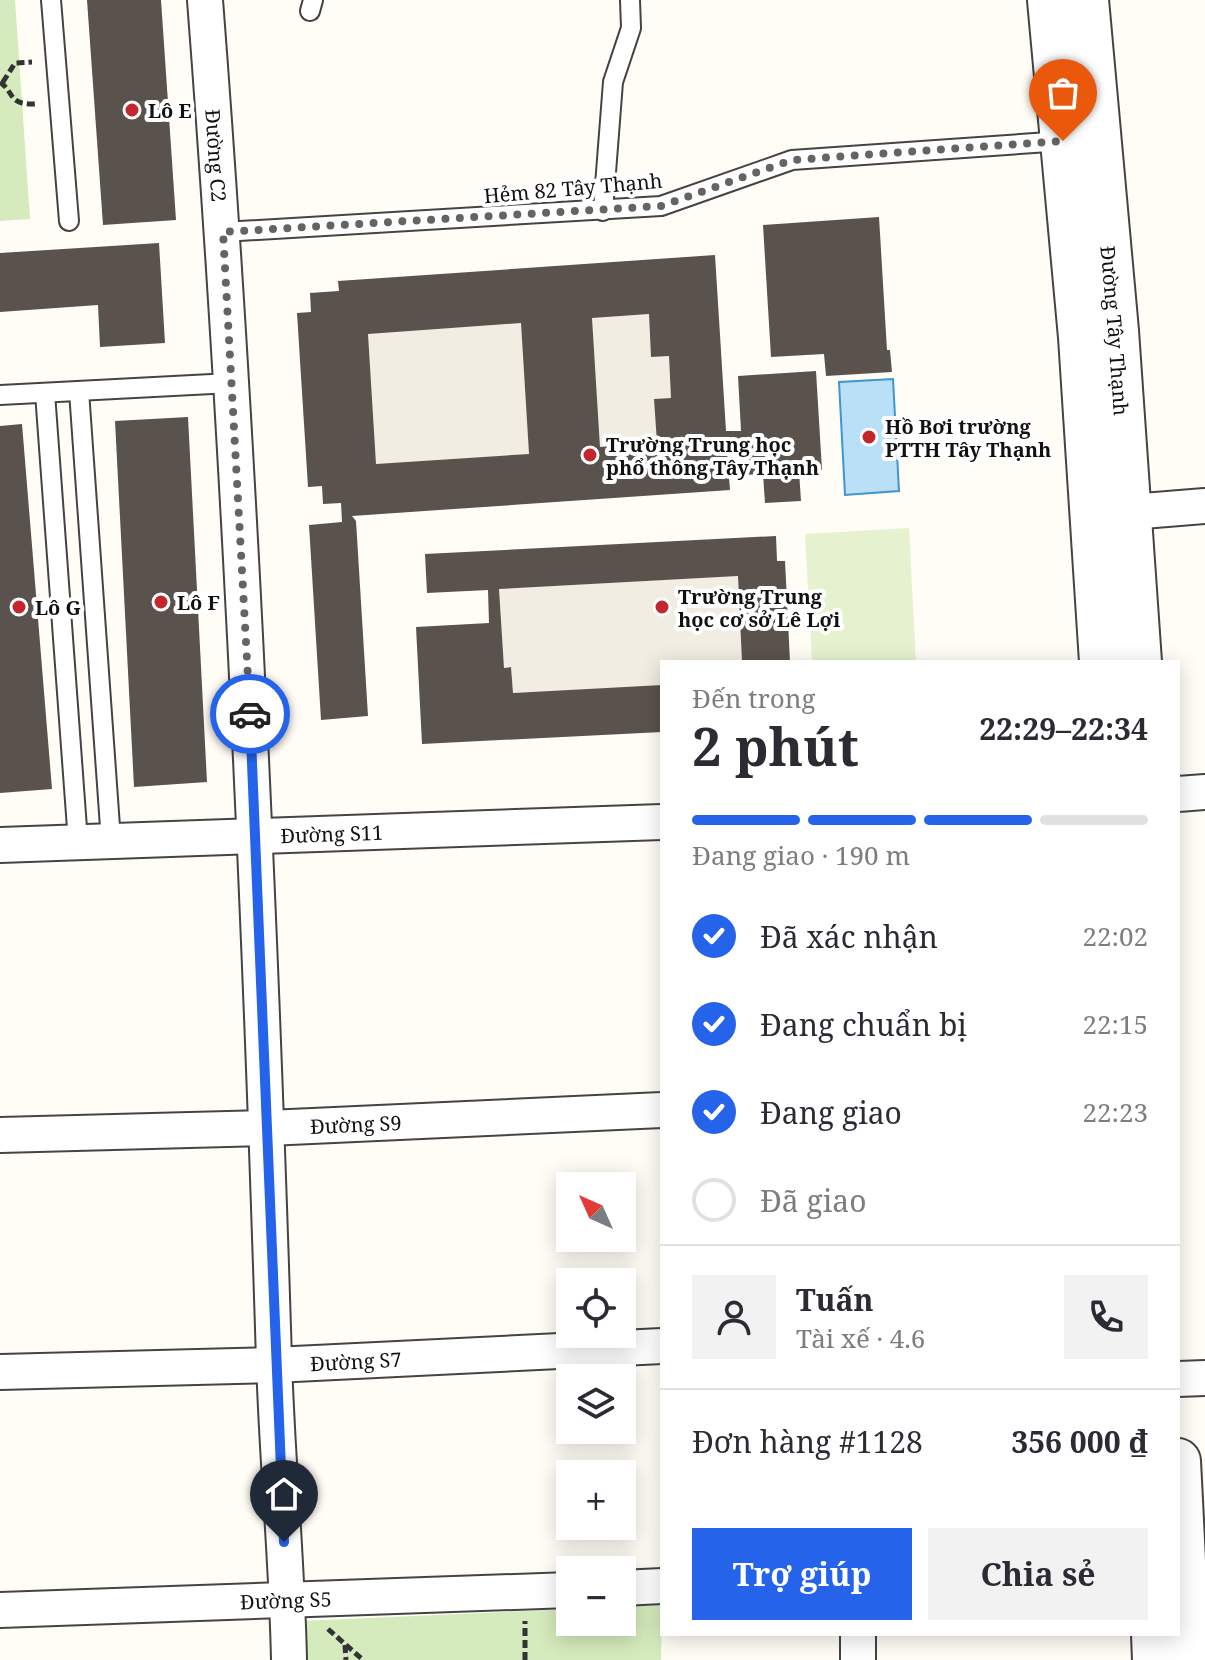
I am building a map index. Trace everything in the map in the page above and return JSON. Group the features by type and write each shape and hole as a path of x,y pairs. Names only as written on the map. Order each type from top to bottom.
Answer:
{"street":[{"name":"Đường C2","path":"205,0 223,232 258,838 274,1365 289,1660"},
{"name":"Đường Tây Thạnh","path":"1050,0 1063,141 1112,513 1139,660"},
{"name":"Đường Tây Thạnh","path":"1086,0 1112,513 1102,660"},
{"path":"1112,513 1205,506"},
{"path":"1180,794 1205,792"},
{"name":"Đường S11","path":"0,845 660,822"},
{"name":"Đường S9","path":"0,1135 268,1128 660,1110"},
{"name":"Đường S7","path":"0,1372 274,1365 660,1346"},
{"path":"1180,1379 1205,1378"},
{"path":"1180,1501 1188,1660"},
{"path":"636,1587 660,1586"},
{"name":"Đường S5","path":"0,1610 556,1591"},
{"path":"858,1636 858,1660"},
{"path":"1154,1636 1155,1660"}],"lane":[{"path":"51,0 69,221"},
{"path":"603,211 613,82 631,28 630,0"},
{"name":"Hẻm 82 Tây Thạnh","path":"223,232 661,206 792,160 1063,141"},
{"path":"0,395 231,383"},
{"path":"79,391 111,841"},
{"path":"45,393 78,842"}],"path":[{"path":"32,62 15,63 2,82 13,100 35,104"},
{"path":"345,1644 346,1660"}],"green space":[{"path":"0,0 15,0 30,219 0,221"},
{"path":"909,528 916,660 812,660 805,534"},
{"path":"660,1605 661,1660 303,1660 302,1621 556,1610 556,1636 636,1636 636,1606"}],"shaded area":[{"path":"649,314 651,357 669,356 671,398 654,399 657,443 600,447 592,318"},
{"path":"521,323 529,454 376,464 368,334"},
{"path":"738,576 742,660 660,660 660,685 513,693 511,667 504,668 499,589"}],"water":[{"name":"Hồ Bơi trường PTTH Tây Thạnh","path":"893,379 899,491 845,495 839,382"}],"building":[{"name":"Lô E","path":"87,0 161,0 176,220 103,225"},
{"path":"879,217 887,350 890,350 892,372 826,376 824,354 771,357 763,225"},
{"path":"159,243 165,343 100,347 98,305 0,312 0,253"},
{"path":"715,255 726,431 741,431 738,376 816,371 822,470 799,471 801,501 765,503 763,474 743,475 742,450 727,451 730,490 352,516 356,521 368,716 321,720 309,525 342,522 341,503 323,504 322,486 308,487 297,313 311,312 310,293 339,291 338,281","holes":["649,314 651,357 669,356 671,398 654,399 657,443 600,447 592,318","521,323 529,454 376,464 368,334"]},
{"name":"Lô F","path":"188,417 207,782 134,787 115,421"},
{"name":"Lô G","path":"22,424 52,789 0,793 0,426"},
{"path":"776,536 777,561 785,561 790,660 742,660 738,576 499,589 504,668 511,667 513,693 660,685 660,732 422,744 416,627 489,623 488,590 427,593 425,554"}],"way so far":[{"path":"250,714 223,232 661,206 792,160 1063,141"}],"place":[{"name":"Lô E","path":"132,110"},
{"name":"Hồ Bơi trường PTTH Tây Thạnh","path":"869,437"},
{"name":"Trường Trung học phổ thông Tây Thạnh","path":"590,455"},
{"name":"Lô F","path":"161,602"},
{"name":"Lô G","path":"19,607"},
{"name":"Trường Trung học cơ sở Lê Lợi","path":"662,607"}],"route":[{"path":"250,714 258,838 274,1365 284,1542"}]}
